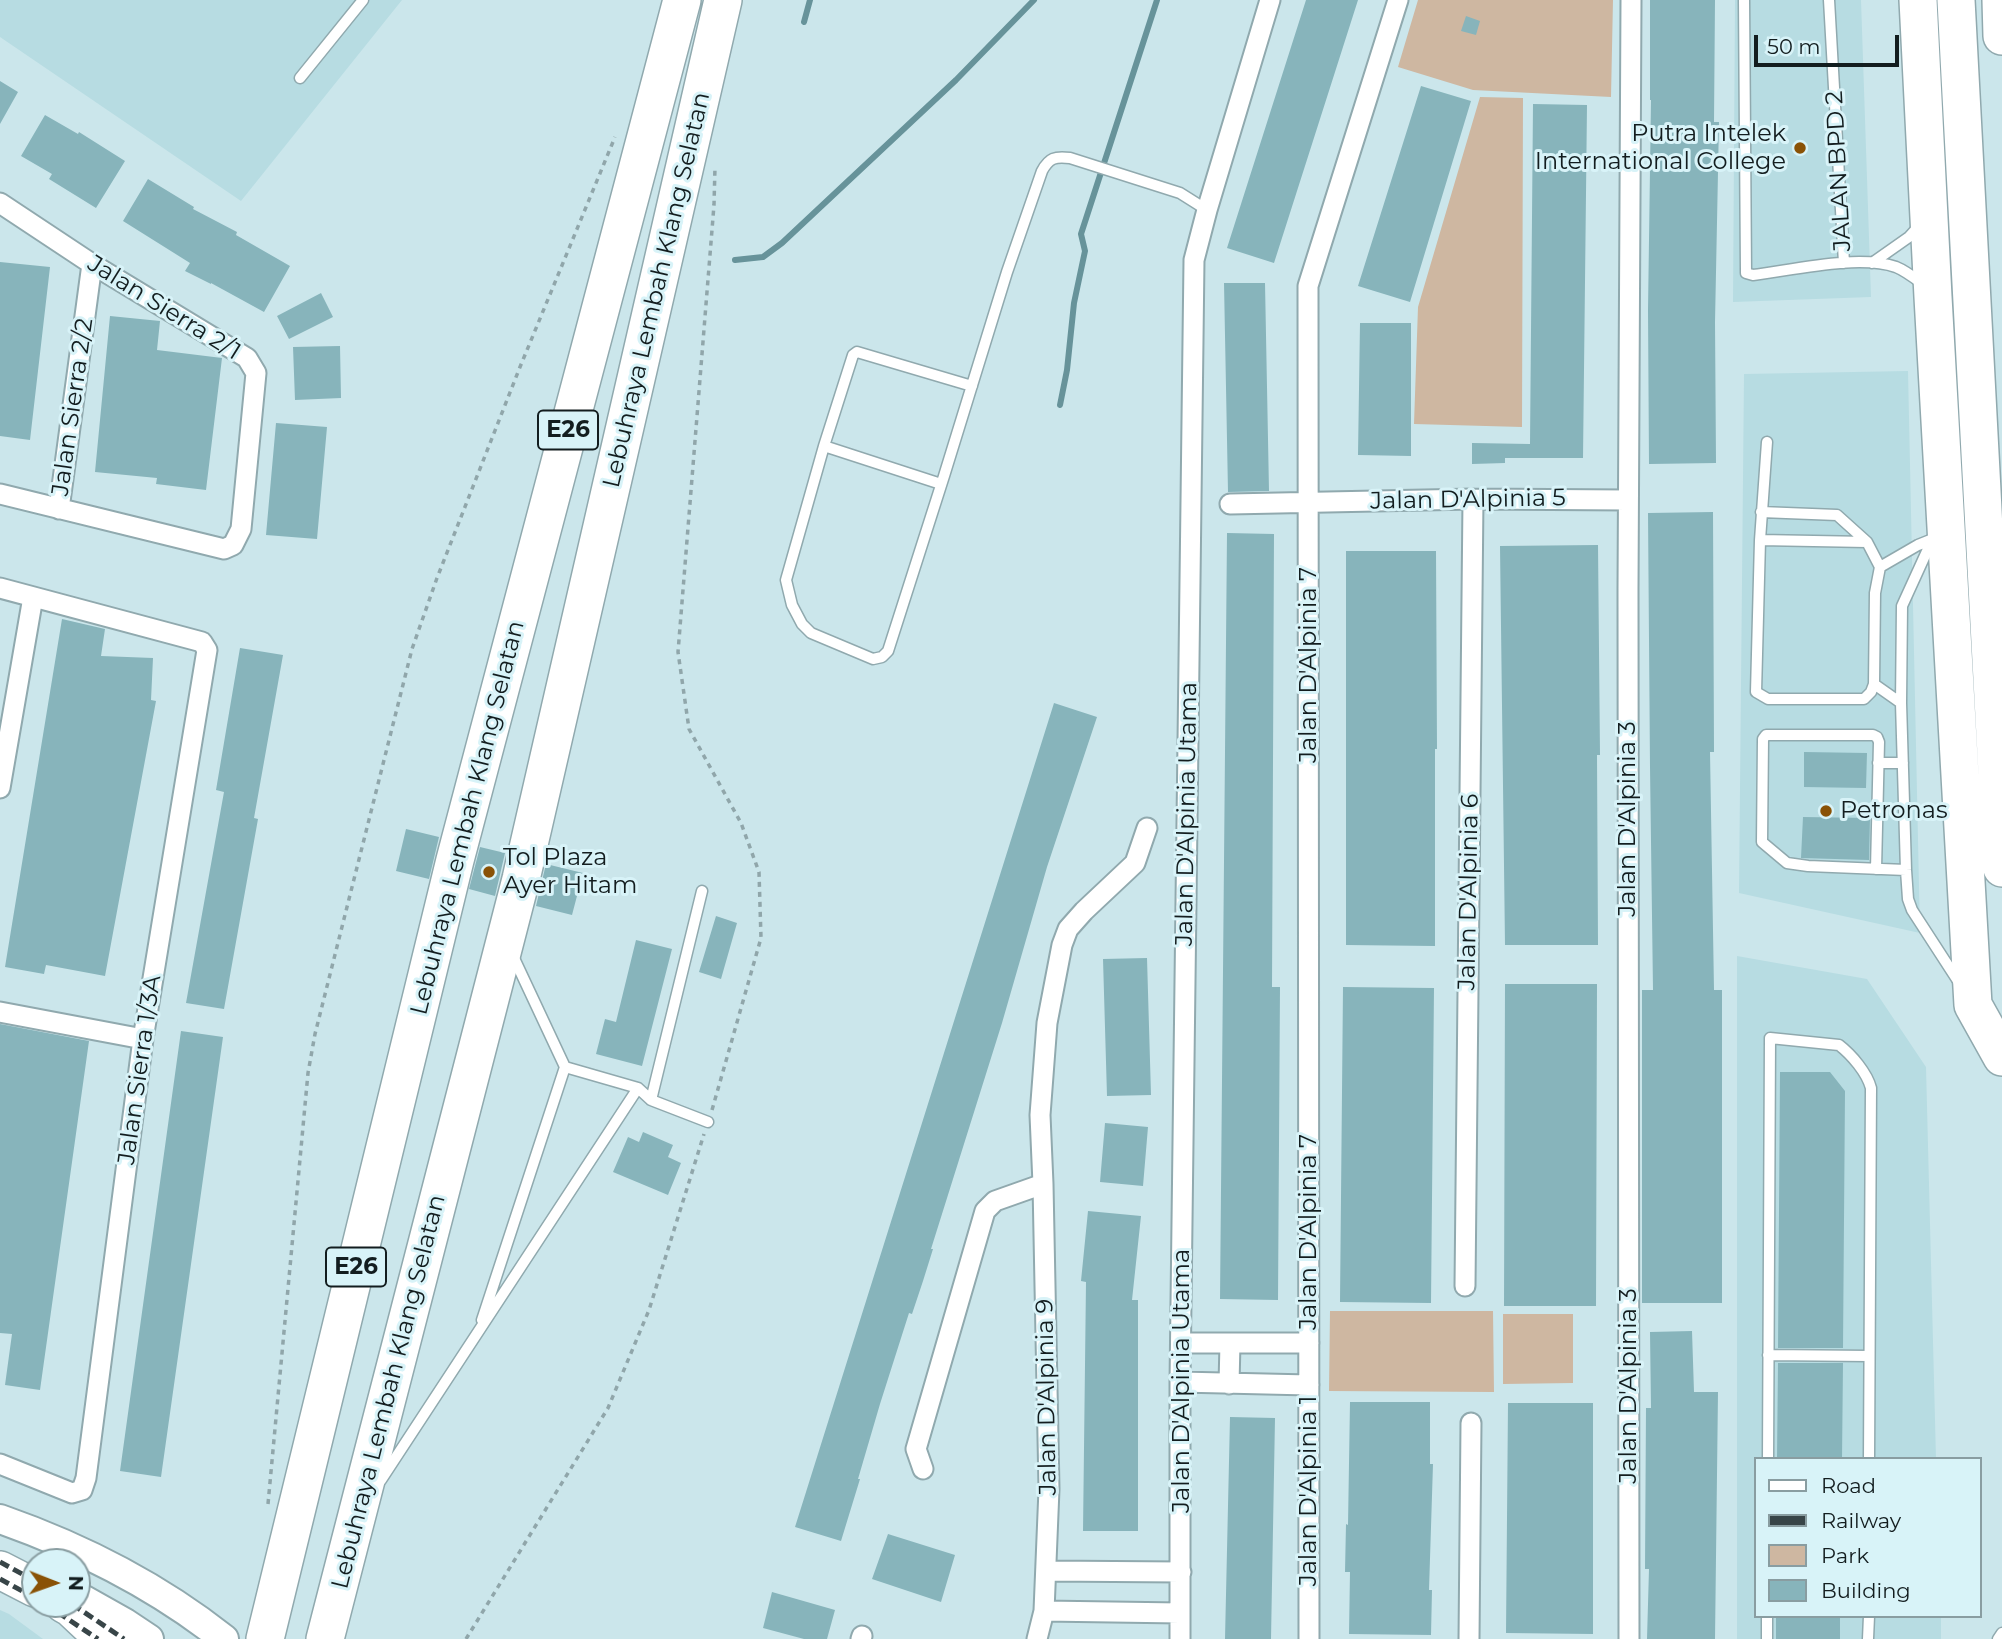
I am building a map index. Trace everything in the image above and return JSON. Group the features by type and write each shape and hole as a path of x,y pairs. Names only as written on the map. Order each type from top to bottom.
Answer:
{"highway":[{"name":"Lebuhraya Lembah Klang Selatan","path":"265,1639 455,860 682,0"},
{"name":"Lebuhraya Lembah Klang Selatan","path":"325,1639 528,848 723,0"},
{"path":"1919,0 1928,208 1973,1005 2002,1057"},
{"path":"1956,0 2002,868"},
{"path":"2001,0 2002,36"},
{"path":"0,1569 21,1580"},
{"path":"82,1618 104,1639"}],"main road":[{"path":"0,1519 50,1536 119,1570 198,1619 224,1639"},
{"path":"0,1569 21,1576"},
{"path":"91,1604 149,1639"}],"street":[{"name":"Jalan D'Alpinia Utama","path":"1180,1639 1180,1382 1194,260 1270,0"},
{"name":"Jalan D'Alpinia 7","path":"1309,1343 1308,286 1398,0"},
{"name":"Jalan D'Alpinia 3","path":"1629,1639 1628,500 1631,0"},
{"name":"Jalan Sierra 2/1","path":"0,203 92,264 247,358 256,373 241,529 233,545 224,550 0,494"},
{"name":"Jalan Sierra 2/2","path":"59,509 92,264"},
{"name":"Jalan D'Alpinia 5","path":"1230,504 1473,499 1628,500"},
{"name":"Jalan D'Alpinia 6","path":"1465,1286 1473,499"},
{"path":"0,588 33,597 0,788"},
{"name":"Jalan Sierra 1/3A","path":"0,1464 72,1493 82,1490 86,1478 143,1039 207,650 202,642 33,597"},
{"name":"Jalan D'Alpinia 9","path":"1037,1639 1044,1611 1049,1489 1040,1115 1047,1023 1062,945 1068,929 1135,863 1147,828"},
{"path":"0,1012 143,1039"},
{"path":"923,1469 916,1449 985,1211 995,1201 1043,1184"},
{"path":"1181,1343 1309,1343"},
{"path":"1229,1384 1230,1343"},
{"name":"Jalan D'Alpinia 1","path":"1309,1343 1309,1639"},
{"path":"1180,1382 1309,1385"},
{"path":"1469,1639 1471,1423"},
{"path":"1046,1571 1181,1572"},
{"path":"1044,1611 1180,1613"}],"lane":[{"path":"300,78 363,0"},
{"name":"JALAN BPD 2","path":"1744,0 1746,273 1753,275 1844,263 1829,0"},
{"path":"972,386 857,352 853,355 786,580 792,605 802,624 811,633 873,659 882,657 888,651 972,386 1007,272 1048,160 1057,156 1070,158 1180,193 1207,210"},
{"path":"1872,263 1909,237 1928,208"},
{"path":"1844,263 1872,263 1897,267 1924,285 1933,298"},
{"path":"1762,512 1837,514 1867,542 1880,567 1875,593 1874,684 1871,692 1864,698 1768,699 1756,692 1760,540 1762,512 1767,442"},
{"path":"824,446 941,484"},
{"path":"1946,505 1902,606 1901,703 1906,870 1908,899 1912,910 1973,1005"},
{"path":"1880,567 1933,538"},
{"path":"1760,540 1867,542"},
{"path":"1874,684 1901,703"},
{"path":"1876,869 1877,737 1766,735 1763,740 1762,842 1787,863 1808,866 1876,869 1906,870"},
{"path":"1878,762 1903,763"},
{"path":"651,1100 702,891"},
{"path":"478,1332 565,1068 505,940"},
{"path":"1768,1457 1770,1038 1839,1045 1868,1080 1871,1088 1869,1457"},
{"path":"565,1068 638,1088 651,1100 708,1122"},
{"path":"357,1518 638,1088"},
{"path":"1768,1355 1869,1356"},
{"path":"1767,1618 1767,1639"},
{"path":"1868,1639 1869,1618"},
{"path":"1998,1639 2002,1633"}],"path":[{"path":"267,1506 308,1073 315,1034 412,649 520,367 619,130"},
{"path":"466,1639 608,1408 649,1310 708,1122 761,938 758,872 741,823 689,729 678,652 714,205 715,163"}],"shaded area":[{"path":"0,0 402,0 241,201 0,37"},
{"name":"Putra Intelek International College","path":"1735,0 1861,0 1871,297 1733,302"},
{"path":"1908,371 1920,933 1739,893 1744,374"},
{"path":"1737,956 1867,979 1926,1067 1936,1457 1754,1457 1754,1618 1941,1618 1941,1639 1737,1639"},
{"path":"0,1610 9,1614 43,1639 0,1639"}],"green space":[{"path":"1418,0 1613,0 1611,97 1473,90 1398,67"},
{"path":"1480,97 1523,98 1522,427 1414,424 1418,307"},
{"path":"1330,1311 1493,1311 1494,1392 1329,1391"},
{"path":"1503,1314 1573,1314 1573,1383 1503,1384"}],"building":[{"path":"1306,0 1358,0 1274,263 1227,248"},
{"path":"1650,0 1715,0 1714,122 1719,122 1715,322 1716,463 1649,464"},
{"path":"1466,16 1480,21 1476,35 1461,31"},
{"path":"0,81 18,92 0,124"},
{"path":"1421,86 1471,101 1410,302 1358,286"},
{"path":"1533,104 1587,105 1583,458 1505,458 1505,463 1472,464 1472,443 1530,444"},
{"path":"45,115 78,134 79,132 125,161 96,208 49,179 52,174 21,156"},
{"path":"148,179 290,266 264,312 185,271 190,263 123,221"},
{"path":"0,262 50,267 30,440 0,436"},
{"path":"1224,283 1265,283 1269,491 1228,492"},
{"path":"321,293 333,317 289,339 277,316"},
{"path":"110,316 160,321 157,350 222,358 206,490 156,484 157,478 95,472"},
{"path":"1360,323 1411,323 1411,456 1358,455"},
{"path":"340,346 341,398 295,400 293,347"},
{"path":"276,423 327,427 317,539 266,535"},
{"path":"1713,512 1714,752 1710,752 1714,990 1722,990 1722,1303 1642,1303 1642,990 1653,990 1648,513"},
{"path":"1227,533 1274,534 1272,987 1280,987 1278,1300 1220,1299"},
{"path":"1598,545 1598,945 1505,945 1500,546"},
{"path":"1346,551 1436,551 1435,946 1346,945"},
{"path":"62,619 105,629 101,656 153,658 151,700 156,701 105,976 46,965 44,974 5,967"},
{"path":"240,648 283,655 254,818 258,819 224,1009 186,1003 224,792 216,790"},
{"path":"1054,703 1097,717 1047,867 923,1281 912,1314 909,1313 880,1404 841,1541 795,1527"},
{"path":"1804,752 1867,753 1866,788 1804,787"},
{"path":"1803,817 1870,818 1869,860 1801,858"},
{"path":"406,829 439,837 429,879 396,871"},
{"path":"480,847 505,853 495,896 469,889"},
{"path":"546,864 583,873 572,915 536,906"},
{"path":"716,916 737,923 721,979 699,972"},
{"path":"636,940 672,949 642,1066 596,1054 605,1019 616,1022"},
{"path":"1147,958 1151,1095 1107,1096 1103,959"},
{"path":"1505,984 1597,984 1596,1306 1504,1306"},
{"path":"1343,987 1434,988 1431,1303 1340,1302"},
{"path":"0,1024 89,1041 40,1390 5,1385 12,1334 0,1333"},
{"path":"181,1031 223,1037 161,1477 120,1471"},
{"path":"1780,1072 1830,1072 1845,1091 1843,1348 1778,1348"},
{"path":"1105,1123 1148,1127 1143,1186 1100,1182"},
{"path":"643,1132 673,1145 668,1157 681,1163 668,1195 613,1172 628,1137 639,1142"},
{"path":"1088,1211 1141,1216 1132,1300 1138,1300 1138,1531 1083,1531 1086,1282 1081,1281"},
{"path":"1692,1331 1694,1392 1718,1392 1715,1639 1647,1639 1649,1569 1645,1569 1646,1408 1651,1408 1650,1332"},
{"path":"1778,1363 1843,1363 1842,1457 1777,1457"},
{"path":"1350,1402 1430,1402 1430,1464 1433,1464 1429,1590 1432,1590 1431,1635 1349,1634 1350,1572 1345,1572"},
{"path":"1508,1403 1593,1403 1593,1634 1506,1633"},
{"path":"1230,1417 1275,1418 1271,1639 1225,1639"},
{"path":"888,1534 955,1555 941,1602 872,1579"},
{"path":"772,1592 835,1610 827,1639 804,1639 763,1628"},
{"path":"1776,1618 1840,1618 1840,1639 1776,1639"}],"waterway":[{"path":"804,22 810,0"},
{"path":"735,260 763,257 782,243 956,80 1034,0"},
{"path":"1060,405 1067,370 1074,303 1085,251 1081,234 1157,0"}],"railway":[{"path":"0,1562 21,1573"},
{"path":"0,1579 21,1590"},
{"path":"91,1617 124,1639"},
{"path":"66,1618 98,1639"}],"place":[{"name":"Putra Intelek International College","path":"1800,148"},
{"name":"Petronas","path":"1826,811"},
{"name":"Tol Plaza Ayer Hitam","path":"489,872"}]}
